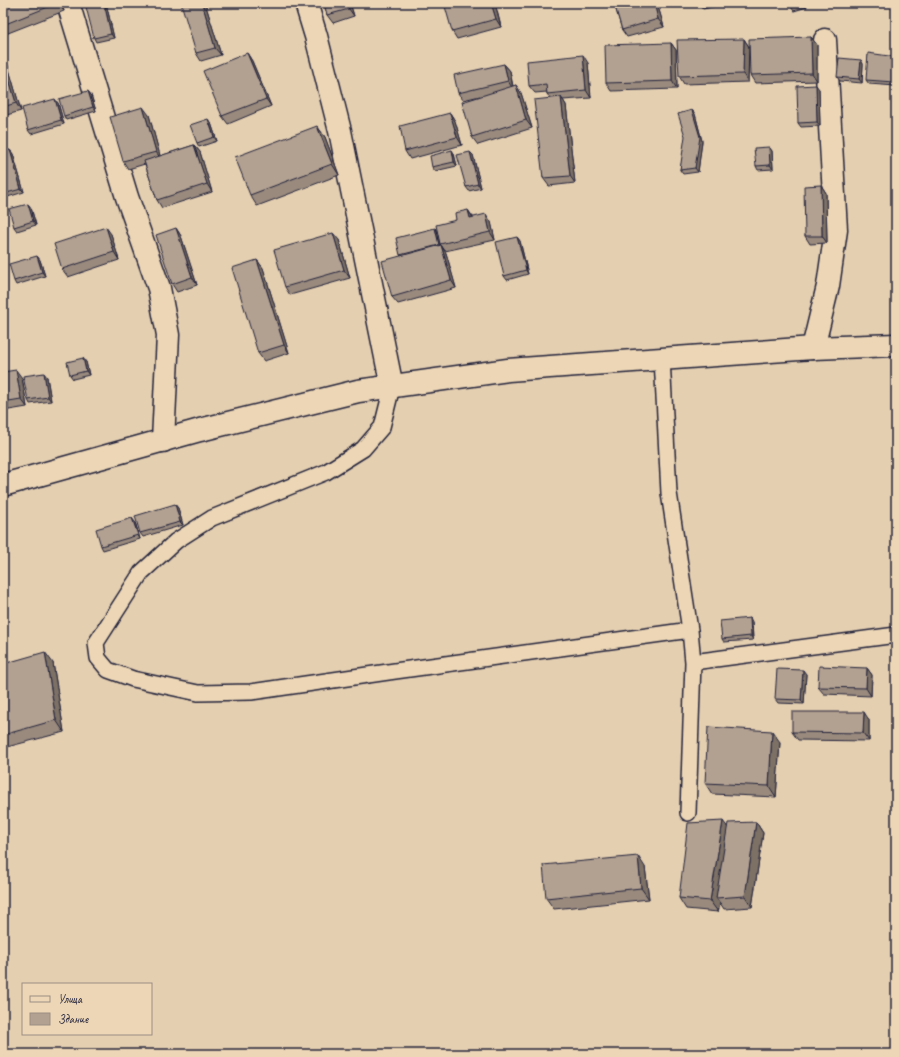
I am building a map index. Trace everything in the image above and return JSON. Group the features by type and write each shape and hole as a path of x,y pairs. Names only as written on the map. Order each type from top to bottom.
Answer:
{"street":[{"path":"68,3 127,197 159,288 168,335 163,441"},
{"path":"306,3 340,131 392,386"},
{"path":"813,348 828,286 836,230 825,40"},
{"path":"3,485 200,430 358,391 508,370 813,348 896,345"}],"lane":[{"path":"662,358 669,493 694,662 688,813"},
{"path":"392,386 382,427 363,449 326,472 212,518 176,541 142,572 96,643 98,658 108,670 133,679 198,693 251,692 411,668 690,630"},
{"path":"694,662 896,635"}],"building":[{"path":"3,3 58,3 3,25"},
{"path":"85,3 104,3 111,34 94,38"},
{"path":"181,3 202,3 215,48 196,53"},
{"path":"324,3 347,3 349,9 327,15"},
{"path":"444,3 491,3 496,19 452,31"},
{"path":"614,3 654,3 658,19 622,30"},
{"path":"790,3 804,3 791,7"},
{"path":"811,37 812,73 750,75 749,39"},
{"path":"744,39 743,74 679,76 677,40"},
{"path":"671,43 672,81 606,83 605,45"},
{"path":"247,53 266,99 222,116 203,71"},
{"path":"868,53 896,57 894,82 866,80"},
{"path":"583,55 586,90 547,94 546,84 529,86 527,61"},
{"path":"839,58 861,60 859,79 837,77"},
{"path":"3,59 16,103 3,107"},
{"path":"504,64 508,81 458,93 454,75"},
{"path":"516,85 526,120 472,137 462,102"},
{"path":"816,85 817,122 798,123 797,86"},
{"path":"88,91 93,107 64,116 59,99"},
{"path":"561,97 570,176 543,178 534,100"},
{"path":"55,99 61,120 28,130 22,108"},
{"path":"143,107 156,152 123,161 110,117"},
{"path":"692,110 700,137 695,168 680,170 685,136 678,114"},
{"path":"450,113 457,137 405,151 400,126"},
{"path":"208,119 214,137 197,143 190,125"},
{"path":"317,126 332,164 250,195 235,157"},
{"path":"194,145 207,184 157,200 144,161"},
{"path":"769,147 770,165 756,166 754,148"},
{"path":"10,150 21,189 3,194 3,152"},
{"path":"452,150 454,162 432,167 430,156"},
{"path":"470,152 478,184 466,187 457,155"},
{"path":"821,185 822,236 805,236 804,186"},
{"path":"28,204 33,221 14,227 9,209"},
{"path":"468,210 470,218 486,214 490,232 440,244 436,225 456,220 455,213"},
{"path":"106,227 114,252 62,269 54,244"},
{"path":"176,228 192,277 172,284 156,235"},
{"path":"435,228 439,245 400,255 396,238"},
{"path":"333,233 344,270 285,287 274,250"},
{"path":"517,237 526,270 504,276 496,242"},
{"path":"441,245 451,280 392,297 382,261"},
{"path":"37,256 42,272 14,281 9,264"},
{"path":"257,260 284,345 258,353 232,268"},
{"path":"83,358 86,371 70,375 67,362"},
{"path":"16,370 21,399 3,402 3,372"},
{"path":"44,373 48,397 28,400 23,376"},
{"path":"175,504 180,522 140,533 135,516"},
{"path":"132,518 138,535 101,546 96,529"},
{"path":"750,618 751,636 722,639 720,621"},
{"path":"45,652 56,720 3,735 3,664"},
{"path":"819,666 867,668 866,688 818,687"},
{"path":"777,669 803,670 801,700 775,699"},
{"path":"792,712 864,712 863,733 792,732"},
{"path":"708,727 772,731 769,786 705,783"},
{"path":"723,821 710,901 679,898 688,823"},
{"path":"756,822 745,896 716,898 728,823"},
{"path":"638,856 641,888 546,898 543,865"}]}
